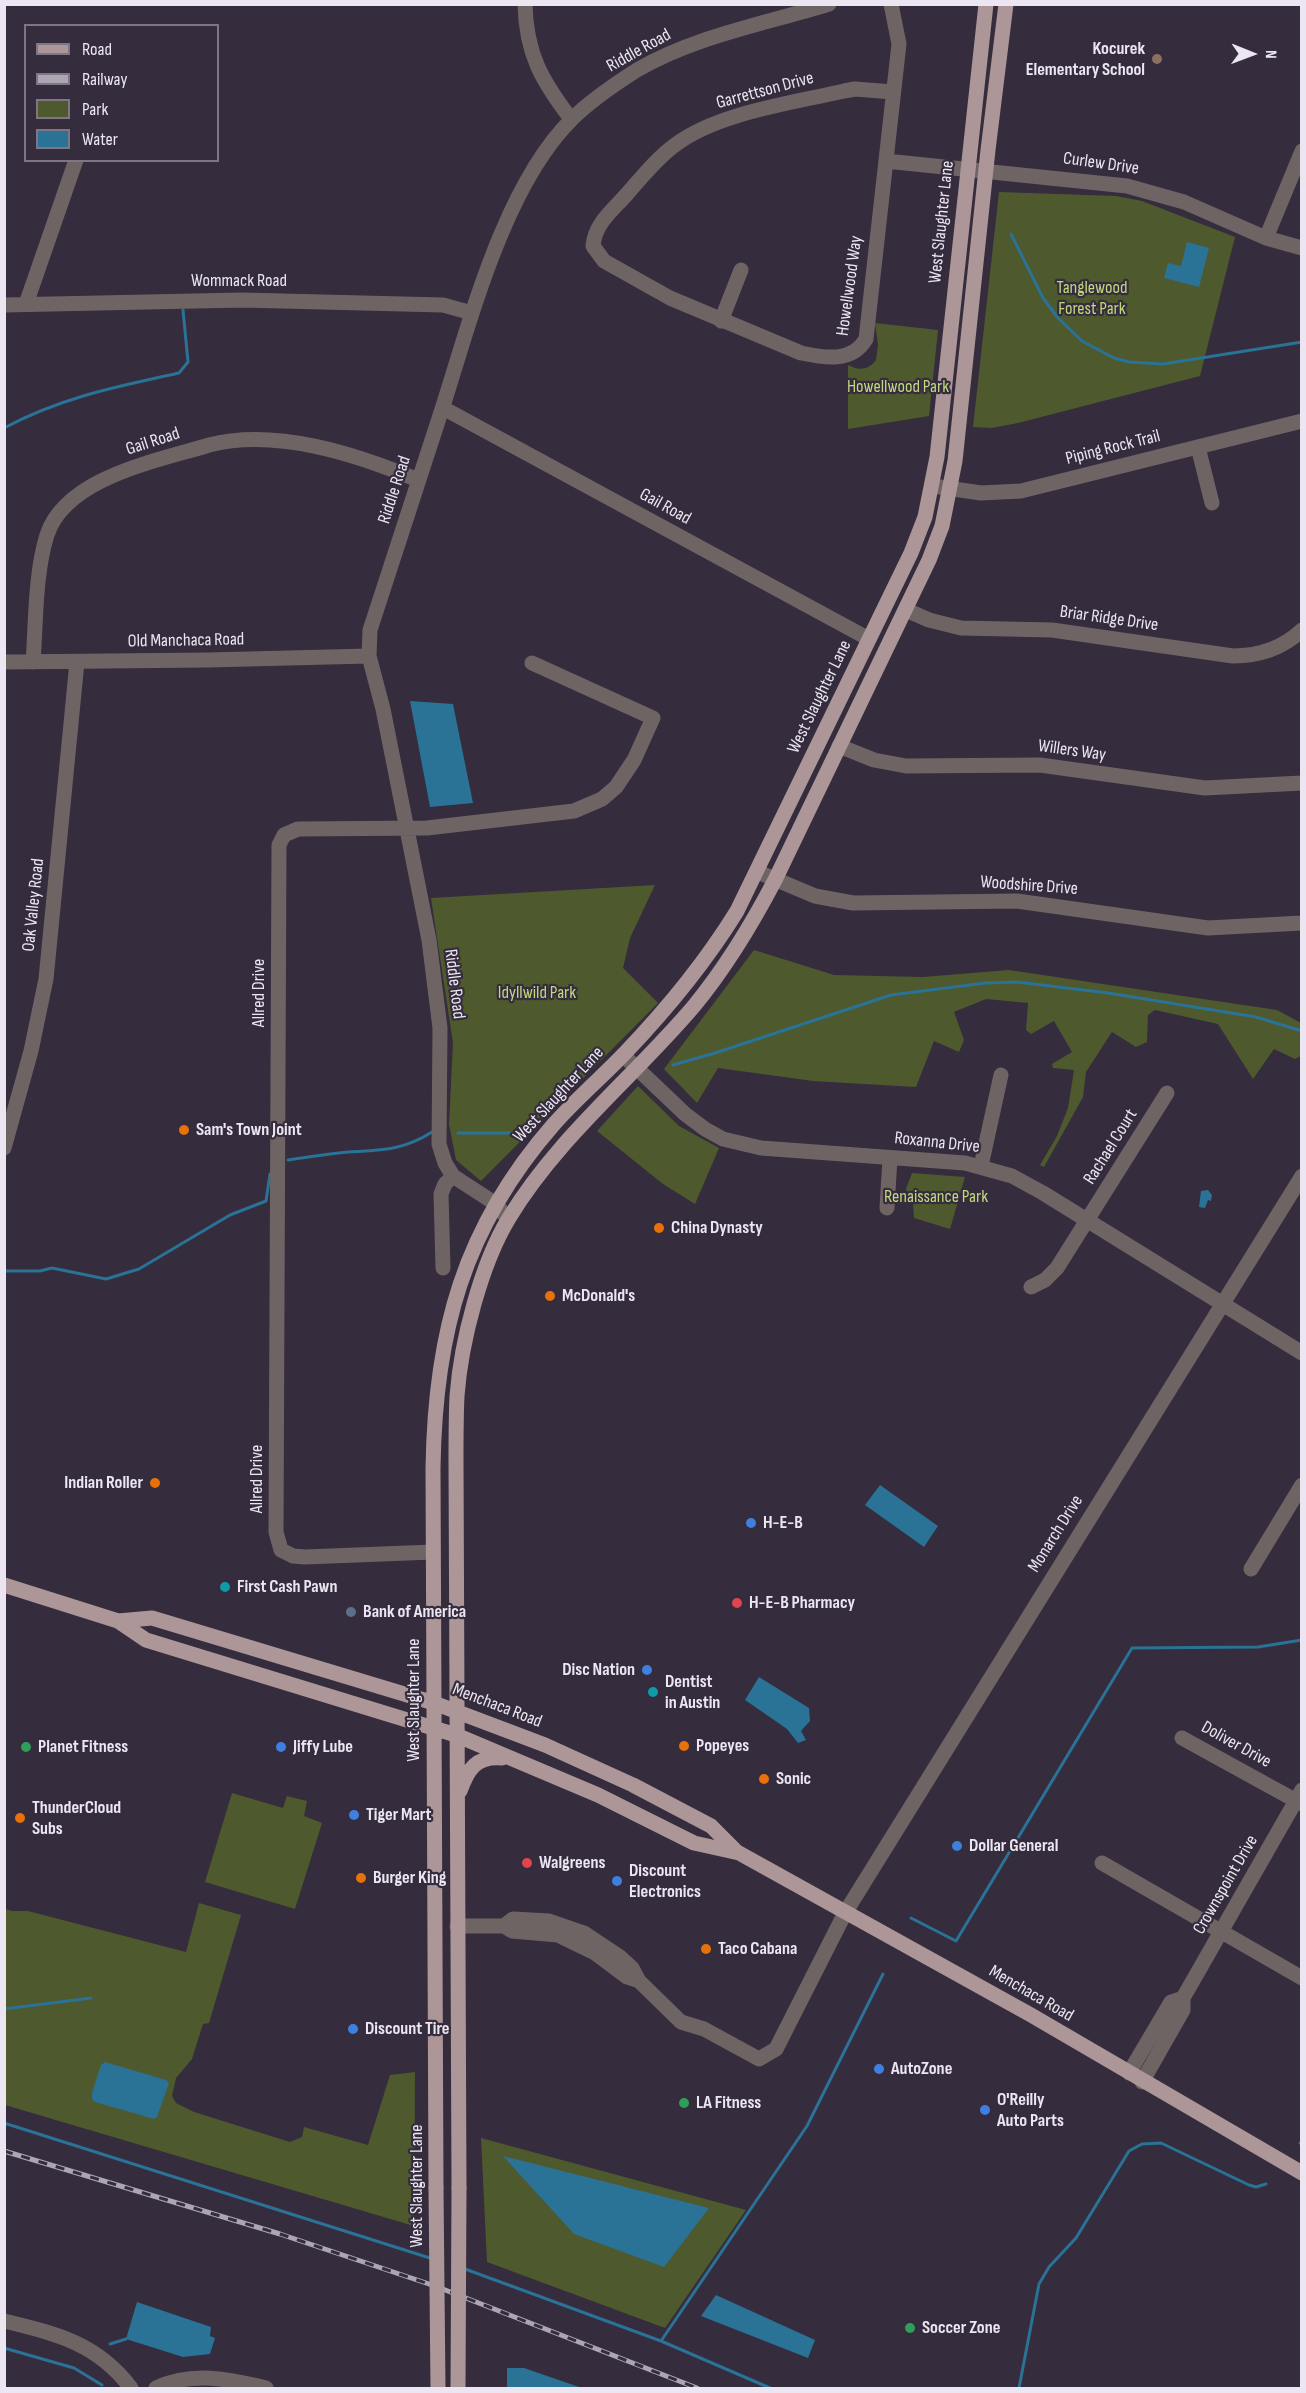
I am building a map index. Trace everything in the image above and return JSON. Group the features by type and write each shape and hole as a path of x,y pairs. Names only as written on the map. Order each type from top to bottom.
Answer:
{"main road":[{"name":"West Slaughter Lane","path":"438,2388 434,1427 435,1395 447,1327 464,1270 496,1204 524,1160 555,1123 681,993 716,945 758,872 912,553 933,486 986,4"},
{"name":"West Slaughter Lane","path":"458,2388 456,1460 457,1394 465,1338 485,1272 508,1219 550,1160 694,1005 752,923 906,610 942,526 951,489 1006,4"},
{"path":"434,1427 441,1446 456,1460"},
{"name":"Menchaca Road","path":"4,1585 118,1621 146,1640 456,1735 598,1795 694,1843 739,1853"},
{"name":"Menchaca Road","path":"118,1621 152,1618 434,1703 555,1749 633,1785 711,1826 739,1853 1000,1997 1142,2082 1302,2173"},
{"path":"457,1800 466,1775 474,1765 488,1757 513,1760"}],"street":[{"path":"525,4 527,39 534,60 552,95 571,119"},
{"name":"Riddle Road","path":"453,1176 445,1163 439,1144 440,1028 429,940 383,709 369,656 370,630 418,480 472,313 511,214 534,170 571,119 636,71 676,50 721,34 829,4"},
{"name":"Howellwood Way","path":"593,246 604,261 670,298 801,353 844,357 860,349 866,339 898,44 891,4"},
{"name":"Garrettson Drive","path":"593,246 594,234 598,226 664,154 677,143 703,129 722,120 844,90 893,92"},
{"path":"1266,238 1302,151"},
{"name":"Curlew Drive","path":"886,161 1127,186 1184,202 1266,238 1302,248"},
{"path":"26,304 75,162"},
{"path":"721,321 741,270"},
{"name":"Wommack Road","path":"4,305 212,300 442,305 472,313"},
{"name":"Gail Road","path":"443,408 869,639"},
{"name":"Piping Rock Trail","path":"933,486 994,494 1021,491 1302,421"},
{"name":"Gail Road","path":"33,662 41,564 48,532 63,506 72,497 99,482 209,445 258,438 330,450 418,480"},
{"path":"1197,447 1212,503"},
{"name":"Briar Ridge Drive","path":"906,610 929,620 961,628 1052,630 1233,656 1246,656 1270,650 1284,644 1302,630"},
{"name":"Old Manchaca Road","path":"4,662 369,656"},
{"name":"Oak Valley Road","path":"4,1148 31,1051 46,979 77,662"},
{"name":"Allred Drive","path":"433,1552 293,1556 282,1550 276,1532 279,845 284,835 298,829 437,827 574,811 602,799 616,787 634,759 653,718 532,663"},
{"name":"Willers Way","path":"839,746 874,760 894,765 1040,765 1205,789 1302,783"},
{"name":"Woodshire Drive","path":"758,872 815,896 853,903 1017,901 1208,928 1302,923"},
{"name":"Roxanna Drive","path":"623,1055 685,1114 723,1139 761,1148 965,1163 981,1166 1020,1180 1302,1353"},
{"path":"981,1166 1001,1075"},
{"name":"Rachael Court","path":"1031,1287 1045,1280 1057,1268 1167,1093"},
{"path":"887,1208 890,1158"},
{"path":"443,1268 441,1194 445,1184 453,1176 496,1204 508,1219"},
{"name":"Monarch Drive","path":"457,1926 504,1926 512,1931 558,1935 595,1953 627,1977 639,1981 662,2002 688,2012 704,2029 759,2059 776,2049 845,1913 1302,1176"},
{"path":"1251,1569 1299,1495"},
{"name":"Doliver Drive","path":"1182,1737 1300,1798"},
{"name":"Crownspoint Drive","path":"1142,2082 1184,2010 1183,1998 1300,1798"},
{"path":"1102,1863 1302,1978"},
{"name":"Crownspoint Drive","path":"1129,2073 1171,2002 1183,1998"},
{"path":"4,2321 65,2337 90,2349 131,2388"},
{"path":"156,2388 191,2379 217,2378 266,2388"}],"green space":[{"name":"Tanglewood Forest Park","path":"999,192 1116,196 1142,201 1235,237 1200,376 1018,423 992,428 973,427"},
{"name":"Howellwood Park","path":"875,323 938,330 929,416 848,429 848,365 864,368 876,360 878,345"},
{"name":"Idyllwild Park","path":"655,885 630,938 623,968 658,1003 481,1181 456,1160 449,1124 453,1043 431,898"},
{"path":"754,950 834,975 923,977 1009,970 1277,1010 1301,1023 1301,1056 1295,1059 1274,1049 1253,1079 1218,1024 1155,1010 1148,1015 1147,1042 1136,1047 1112,1032 1086,1072 1083,1097 1044,1167 1040,1165 1057,1136 1068,1108 1074,1070 1053,1068 1052,1064 1072,1052 1054,1021 1031,1034 1026,1030 1028,1003 986,999 954,1012 964,1040 959,1052 934,1041 916,1087 813,1081 718,1068 697,1103 664,1069"},
{"path":"638,1086 679,1126 719,1148 695,1204 663,1184 597,1131"},
{"name":"Renaissance Park","path":"912,1173 965,1177 950,1229 914,1218 913,1203 906,1189"},
{"path":"232,1793 283,1808 287,1796 307,1801 304,1816 322,1823 295,1909 205,1882"},
{"path":"199,1903 241,1915 209,2023 203,2024 192,2059 176,2078 172,2096 176,2103 194,2112 290,2142 302,2137 304,2127 368,2145 390,2075 415,2072 414,2226 5,2105 5,1909 28,1911 186,1952"},
{"path":"481,2138 746,2210 665,2328 487,2262"}],"water":[{"path":"1187,242 1209,248 1199,287 1164,278 1168,263 1181,266"},
{"path":"410,701 453,704 473,803 430,807"},
{"path":"1208,1190 1212,1195 1211,1201 1208,1200 1205,1208 1199,1207 1201,1191"},
{"path":"880,1485 938,1526 924,1547 865,1505"},
{"path":"759,1677 809,1708 810,1721 801,1731 806,1740 798,1743 787,1729 745,1700"},
{"path":"105,2062 166,2080 169,2083 157,2117 154,2119 95,2102 92,2099 101,2065"},
{"path":"503,2156 709,2208 664,2267 574,2234"},
{"path":"716,2295 815,2340 808,2358 701,2316"},
{"path":"137,2302 211,2327 210,2336 215,2338 210,2354 183,2357 126,2339"},
{"path":"507,2368 524,2368 582,2388 507,2388"}],"waterway":[{"path":"1011,234 1043,298 1058,318 1082,341 1114,358 1129,362 1163,364 1302,342"},
{"path":"4,428 68,401 111,388 179,373 188,362 183,310"},
{"path":"673,1065 891,995 985,983 1017,982 1108,993 1256,1017 1302,1031"},
{"path":"288,1160 381,1150 411,1143 432,1132"},
{"path":"458,1133 521,1133"},
{"path":"4,1271 40,1271 52,1268 106,1279 139,1269 230,1215 266,1201 270,1174"},
{"path":"911,1918 956,1941 1132,1648 1258,1647 1302,1640"},
{"path":"661,2341 807,2126 883,1974"},
{"path":"4,2009 91,1998"},
{"path":"4,2123 433,2259"},
{"path":"1019,2388 1039,2284 1049,2267 1076,2238 1129,2151 1142,2144 1161,2143 1249,2185 1256,2187 1266,2184"},
{"path":"465,2269 661,2341 770,2388"},
{"path":"110,2344 126,2339"},
{"path":"4,2348 74,2368 102,2385"}],"railway":[{"path":"4,2151 280,2234 435,2286 697,2388"}],"place":[{"name":"Kocurek Elementary School","path":"1157,59"},
{"name":"Sam's Town Joint","path":"184,1130"},
{"name":"China Dynasty","path":"659,1228"},
{"name":"McDonald's","path":"550,1296"},
{"name":"Indian Roller","path":"155,1483"},
{"name":"H-E-B","path":"751,1523"},
{"name":"First Cash Pawn","path":"225,1587"},
{"name":"H-E-B Pharmacy","path":"737,1603"},
{"name":"Bank of America","path":"351,1612"},
{"name":"Disc Nation","path":"647,1670"},
{"name":"Dentist in Austin","path":"653,1692"},
{"name":"Popeyes","path":"684,1746"},
{"name":"Planet Fitness","path":"26,1747"},
{"name":"Jiffy Lube","path":"281,1747"},
{"name":"Sonic","path":"764,1779"},
{"name":"Tiger Mart","path":"354,1815"},
{"name":"ThunderCloud Subs","path":"20,1818"},
{"name":"Dollar General","path":"957,1846"},
{"name":"Walgreens","path":"527,1863"},
{"name":"Burger King","path":"361,1878"},
{"name":"Discount Electronics","path":"617,1881"},
{"name":"Taco Cabana","path":"706,1949"},
{"name":"Discount Tire","path":"353,2029"},
{"name":"AutoZone","path":"879,2069"},
{"name":"LA Fitness","path":"684,2103"},
{"name":"O'Reilly Auto Parts","path":"985,2110"},
{"name":"Soccer Zone","path":"910,2328"}]}
